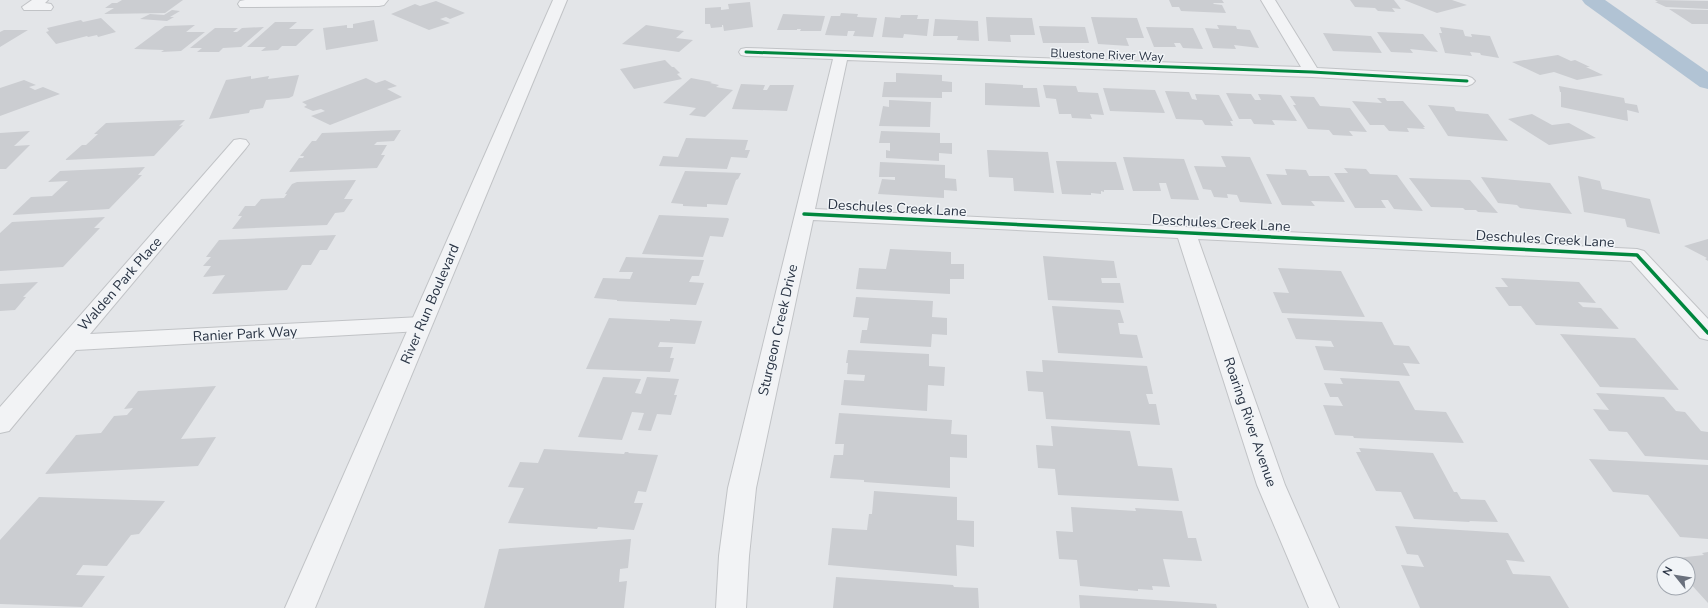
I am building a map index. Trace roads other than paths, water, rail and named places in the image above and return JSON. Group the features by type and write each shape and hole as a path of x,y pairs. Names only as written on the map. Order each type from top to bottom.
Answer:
{"street":[{"name":"River Run Boulevard","path":"300,608 560,0"},
{"path":"1268,0 1312,72"},
{"path":"245,4 380,1"},
{"name":"Bluestone River Way","path":"746,52 1312,72 1467,81"},
{"name":"Sturgeon Creek Drive","path":"731,608 734,556 742,488 841,55"},
{"name":"Walden Park Place","path":"0,424 240,144"},
{"name":"Deschules Creek Lane","path":"804,214 1637,254 1708,333"},
{"name":"Roaring River Avenue","path":"1186,233 1271,485 1324,608"},
{"name":"Ranier Park Way","path":"70,343 421,324"}],"waterway":[{"path":"1592,0 1708,82"}]}
